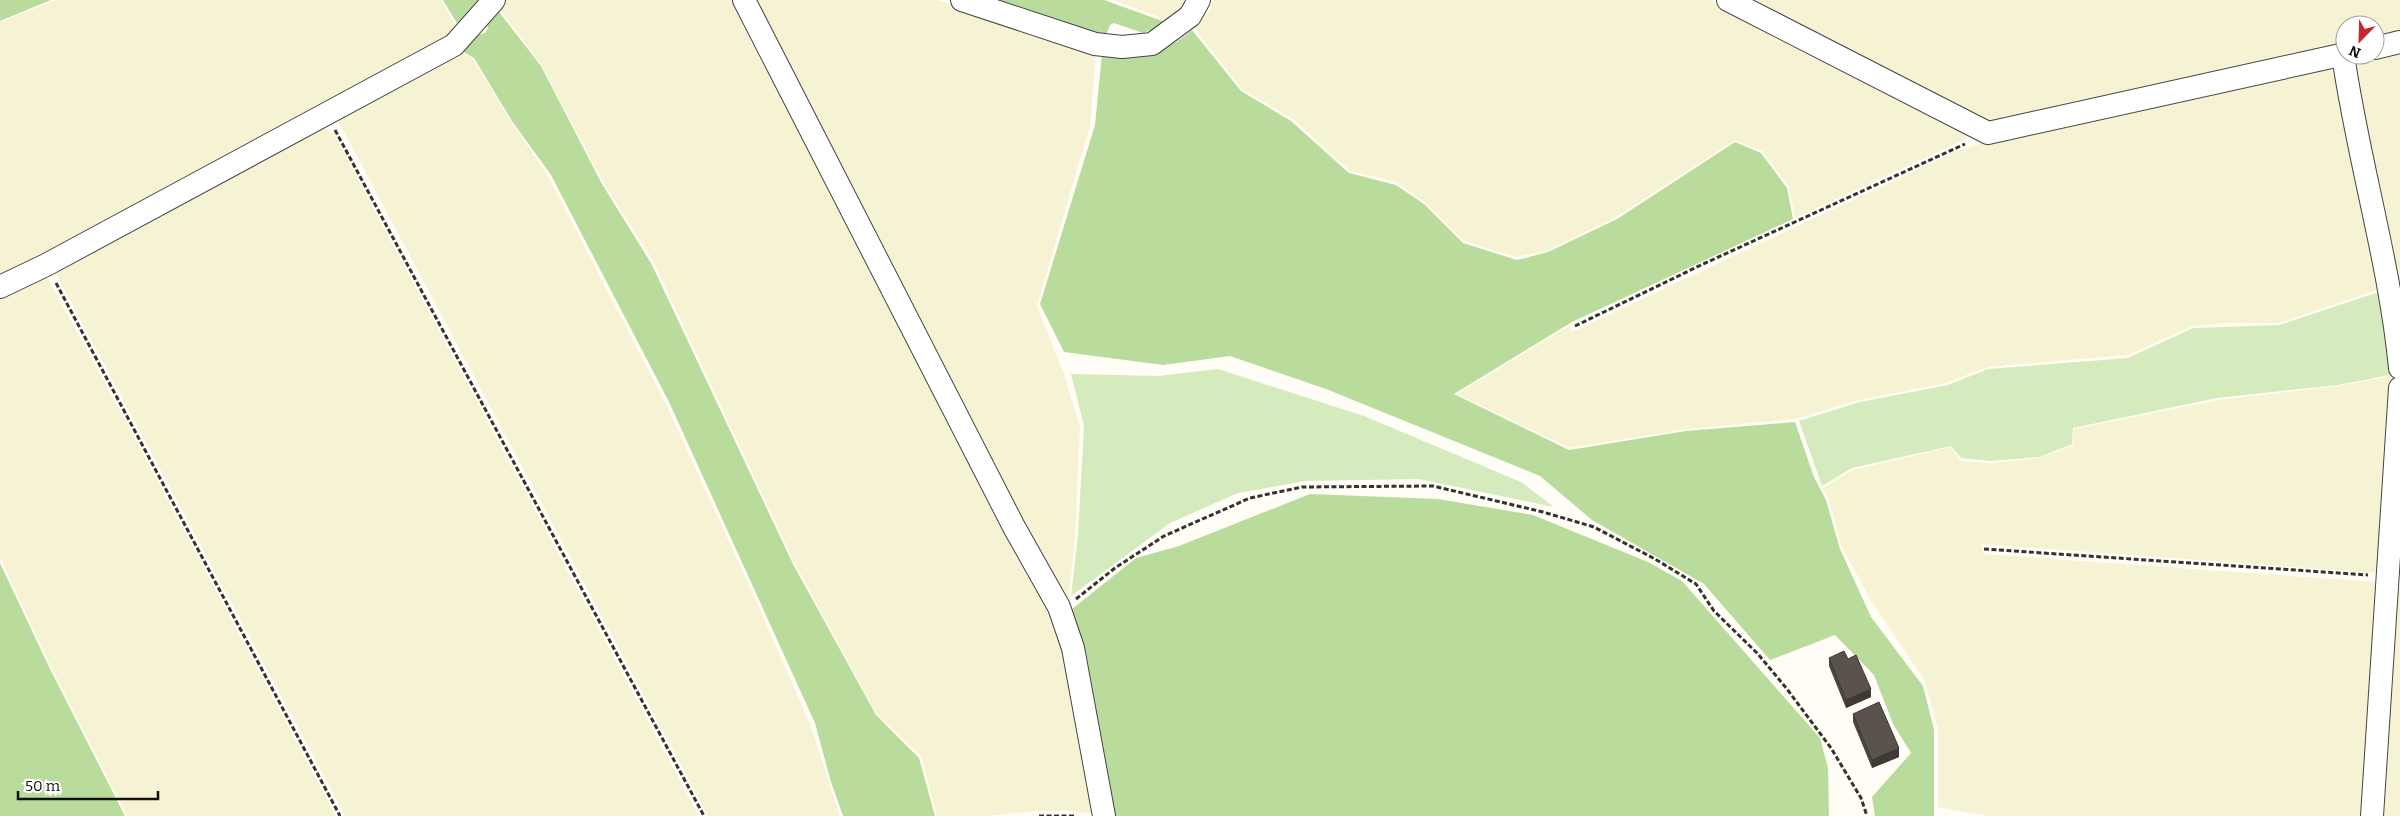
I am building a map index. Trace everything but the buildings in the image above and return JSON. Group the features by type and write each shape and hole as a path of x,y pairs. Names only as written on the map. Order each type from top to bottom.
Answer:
{"street":[{"path":"0,286 46,265 454,45 494,0"},
{"path":"744,0 1014,526 1059,607 1073,648 1104,816"},
{"path":"962,0 1095,44 1122,47 1152,44 1190,16 1199,0"},
{"path":"1728,0 1988,133 2335,56"},
{"path":"2385,46 2400,42"},
{"path":"2345,65 2350,100 2396,321 2400,368"},
{"path":"2372,816 2386,576 2400,388"}],"path":[{"path":"327,114 704,816"},
{"path":"1575,326 1701,265 1988,133"},
{"path":"46,265 340,816"},
{"path":"1059,607 1075,600 1135,555 1164,536 1250,498 1302,487 1433,486 1543,512 1594,527 1655,558 1696,584 1714,611 1758,654 1787,689 1841,763 1861,798 1867,816"},
{"path":"1984,549 2386,576"},
{"path":"1039,816 1074,816"}],"shaded area":[{"path":"56,0 441,0 459,31 0,281 0,22"},
{"path":"504,0 737,0 1057,617 1093,814 1070,811 1034,811 986,816 937,816 921,756 876,713 794,562 653,261 603,182 541,64 498,7"},
{"path":"751,0 937,0 1096,54 1090,126 1037,306 1064,374 1080,427 1075,538 1069,597 1063,596"},
{"path":"1113,0 1191,0 1171,21"},
{"path":"1214,0 1710,0 1817,54 1969,135 1964,140 1795,218 1789,186 1762,151 1735,140 1616,217 1547,251 1516,257 1464,241 1425,203 1397,182 1350,171 1293,119 1242,89 1193,27 1209,11"},
{"path":"1742,0 2400,0 2400,36 2385,40 2385,15 2335,15 2335,51 1991,126"},
{"path":"457,50 473,59 511,122 548,176 666,404 810,724 840,816 708,816 336,117"},
{"path":"2400,50 2400,280 2394,282 2353,69 2355,65 2385,65 2385,53"},
{"path":"2318,67 2330,69 2338,79 2384,288 2279,323 2230,323 2192,326 2128,355 1988,367 1946,383 1859,400 1795,419 1687,429 1569,448 1457,394 1570,325 1572,332 1957,151 2000,137"},
{"path":"319,126 333,133 699,816 345,816 55,272"},
{"path":"47,277 336,816 127,816 51,667 0,557 0,292"},
{"path":"2395,375 2383,571 2376,573 1981,544 1984,554 2377,582 2365,816 1988,816 1938,807 1938,729 1925,681 1871,601 1841,545 1829,500 1823,488 1853,470 1950,447 1961,461 1991,463 2038,458 2073,445 2074,429 2218,400 2338,386"},
{"path":"2400,586 2400,816 2379,816 2397,587"}],"green space":[{"path":"0,0 51,0 0,21"},
{"path":"443,0 480,0 458,25"},
{"path":"985,0 1104,0 1168,23 1143,33 1114,23 1110,25 1106,35 1101,36"},
{"path":"496,8 541,66 602,184 651,263 793,564 876,715 919,758 935,816 843,816 831,782 815,723 669,402 551,175 512,121 474,58 458,49 474,36 485,33 488,28 487,23"},
{"path":"1192,30 1241,91 1291,121 1349,173 1396,185 1424,204 1463,243 1517,260 1548,252 1617,219 1735,142 1761,153 1787,188 1793,219 1572,322 1454,394 1569,450 1686,431 1795,422 1814,477 1826,500 1840,549 1871,617 1923,686 1934,730 1934,816 1875,816 1872,797 1911,753 1893,724 1874,675 1835,635 1770,660 1704,584 1592,520 1540,476 1326,389 1230,356 1163,365 1064,352 1040,304 1095,125 1102,54 1126,58 1150,54 1172,45"},
{"path":"2385,290 2395,374 2338,385 2217,398 2073,428 2072,444 2039,457 1991,461 1961,458 1951,446 1852,468 1822,486 1799,421 1860,402 1948,385 1988,369 2128,358 2193,328 2279,325"},
{"path":"1218,369 1364,416 1521,482 1554,507 1419,479 1306,481 1238,493 1170,523 1071,596 1078,535 1084,426 1071,374 1159,376"},
{"path":"1310,494 1438,499 1533,515 1648,562 1682,581 1820,738 1828,768 1829,816 1112,816 1067,613 1136,558 1179,546"},
{"path":"0,563 50,669 125,816 0,816"}]}
